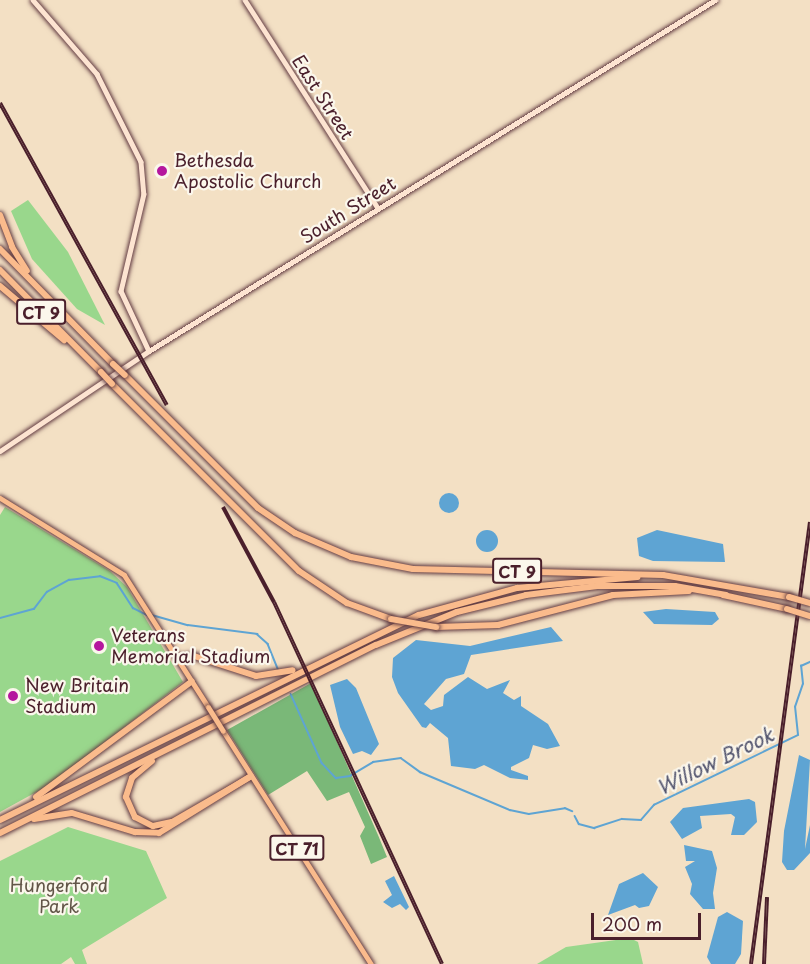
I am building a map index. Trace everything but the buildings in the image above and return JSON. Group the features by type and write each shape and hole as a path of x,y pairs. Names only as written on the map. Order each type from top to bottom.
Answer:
{"highway":[{"path":"0,215 15,253 40,289"},
{"name":"CT 9","path":"0,249 246,498 288,529 365,561 422,570 670,575 810,603"},
{"name":"CT 9","path":"0,270 290,563 310,579 351,605 391,619 436,627 498,625 594,598 630,593 676,591 726,595 810,616"},
{"path":"0,286 82,353"},
{"path":"0,820 405,621 488,594 569,580 670,575"},
{"path":"0,833 381,643 486,604 548,591 619,585 683,587 726,595"},
{"path":"178,658 194,656 261,677 314,664"},
{"path":"16,812 192,681"},
{"path":"167,750 136,774 127,788 129,809 146,824 170,823 251,776"},
{"path":"25,820 72,813 135,832 159,833 251,776"}],"main road":[{"path":"33,0 97,74 140,159 144,194 121,291 149,351"},
{"name":"East Street","path":"245,0 378,207"},
{"name":"South Street","path":"0,451 149,351 715,0"},
{"name":"CT 71","path":"0,498 112,565 129,581 371,964"}],"green space":[{"path":"28,200 68,252 105,325 77,309 32,259 11,211"},
{"path":"5,507 110,571 127,587 183,682 49,785 0,812 0,515"},
{"path":"311,683 387,857 371,864 360,836 365,827 349,792 327,801 307,771 268,795 227,730"},
{"name":"Hungerford Park","path":"68,827 146,851 167,898 82,950 87,964 75,964 71,957 61,964 0,964 0,861"},
{"path":"630,938 638,942 643,964 537,964 566,947"}],"water":[{"path":"449,493 456,496 459,503 456,510 449,513 442,510 439,503 442,496"},
{"path":"487,530 497,537 498,541 491,551 487,552 477,545 476,541 483,531"},
{"path":"657,530 723,544 725,562 653,561 639,556 637,538"},
{"path":"666,609 715,612 719,619 712,625 654,624 643,612"},
{"path":"551,627 563,641 471,655 464,674 446,679 424,704 431,710 443,706 444,695 468,677 487,689 510,680 503,693 514,700 521,696 521,706 548,724 560,746 547,749 533,745 529,758 511,767 511,770 528,776 528,780 510,778 484,765 475,769 451,766 448,738 430,723 426,728 422,727 398,693 392,677 393,658 416,640 470,646"},
{"path":"347,679 356,688 379,744 371,755 362,751 353,754 340,727 330,685"},
{"path":"799,755 810,760 805,849 810,825 810,853 794,870 787,870 782,862 784,831"},
{"path":"749,799 755,802 757,822 744,835 731,835 735,817 731,814 700,816 702,828 682,839 670,822 683,808"},
{"path":"684,845 712,851 717,868 713,893 715,909 703,909 690,894 692,884 685,867 695,861 686,861"},
{"path":"643,873 658,887 649,906 639,908 635,905 608,915 619,884"},
{"path":"394,876 409,907 406,910 400,904 392,908 383,902 392,895 385,881"},
{"path":"727,912 743,921 741,954 735,964 711,964 707,957 718,917"}],"waterway":[{"name":"Willow Brook","path":"0,618 34,609 47,592 69,580 100,576 117,583 133,608 147,615"},
{"name":"Willow Brook","path":"152,615 188,625 257,634 268,644 279,671"},
{"name":"Willow Brook","path":"575,816 579,824 594,828 622,819 641,820 654,805 798,735 795,707 803,684 801,666 810,662"},
{"name":"Willow Brook","path":"291,694 322,763 336,778 350,776 373,762 401,758 420,772 510,810 529,814 565,808 572,811"}],"railway":[{"path":"0,103 167,405"},
{"path":"223,507 274,602 442,964"},
{"path":"751,964 810,522"},
{"path":"764,964 767,897"}],"place":[{"name":"Bethesda Apostolic Church","path":"162,171"},
{"name":"Veterans Memorial Stadium","path":"99,646"},
{"name":"New Britain Stadium","path":"13,696"}]}
